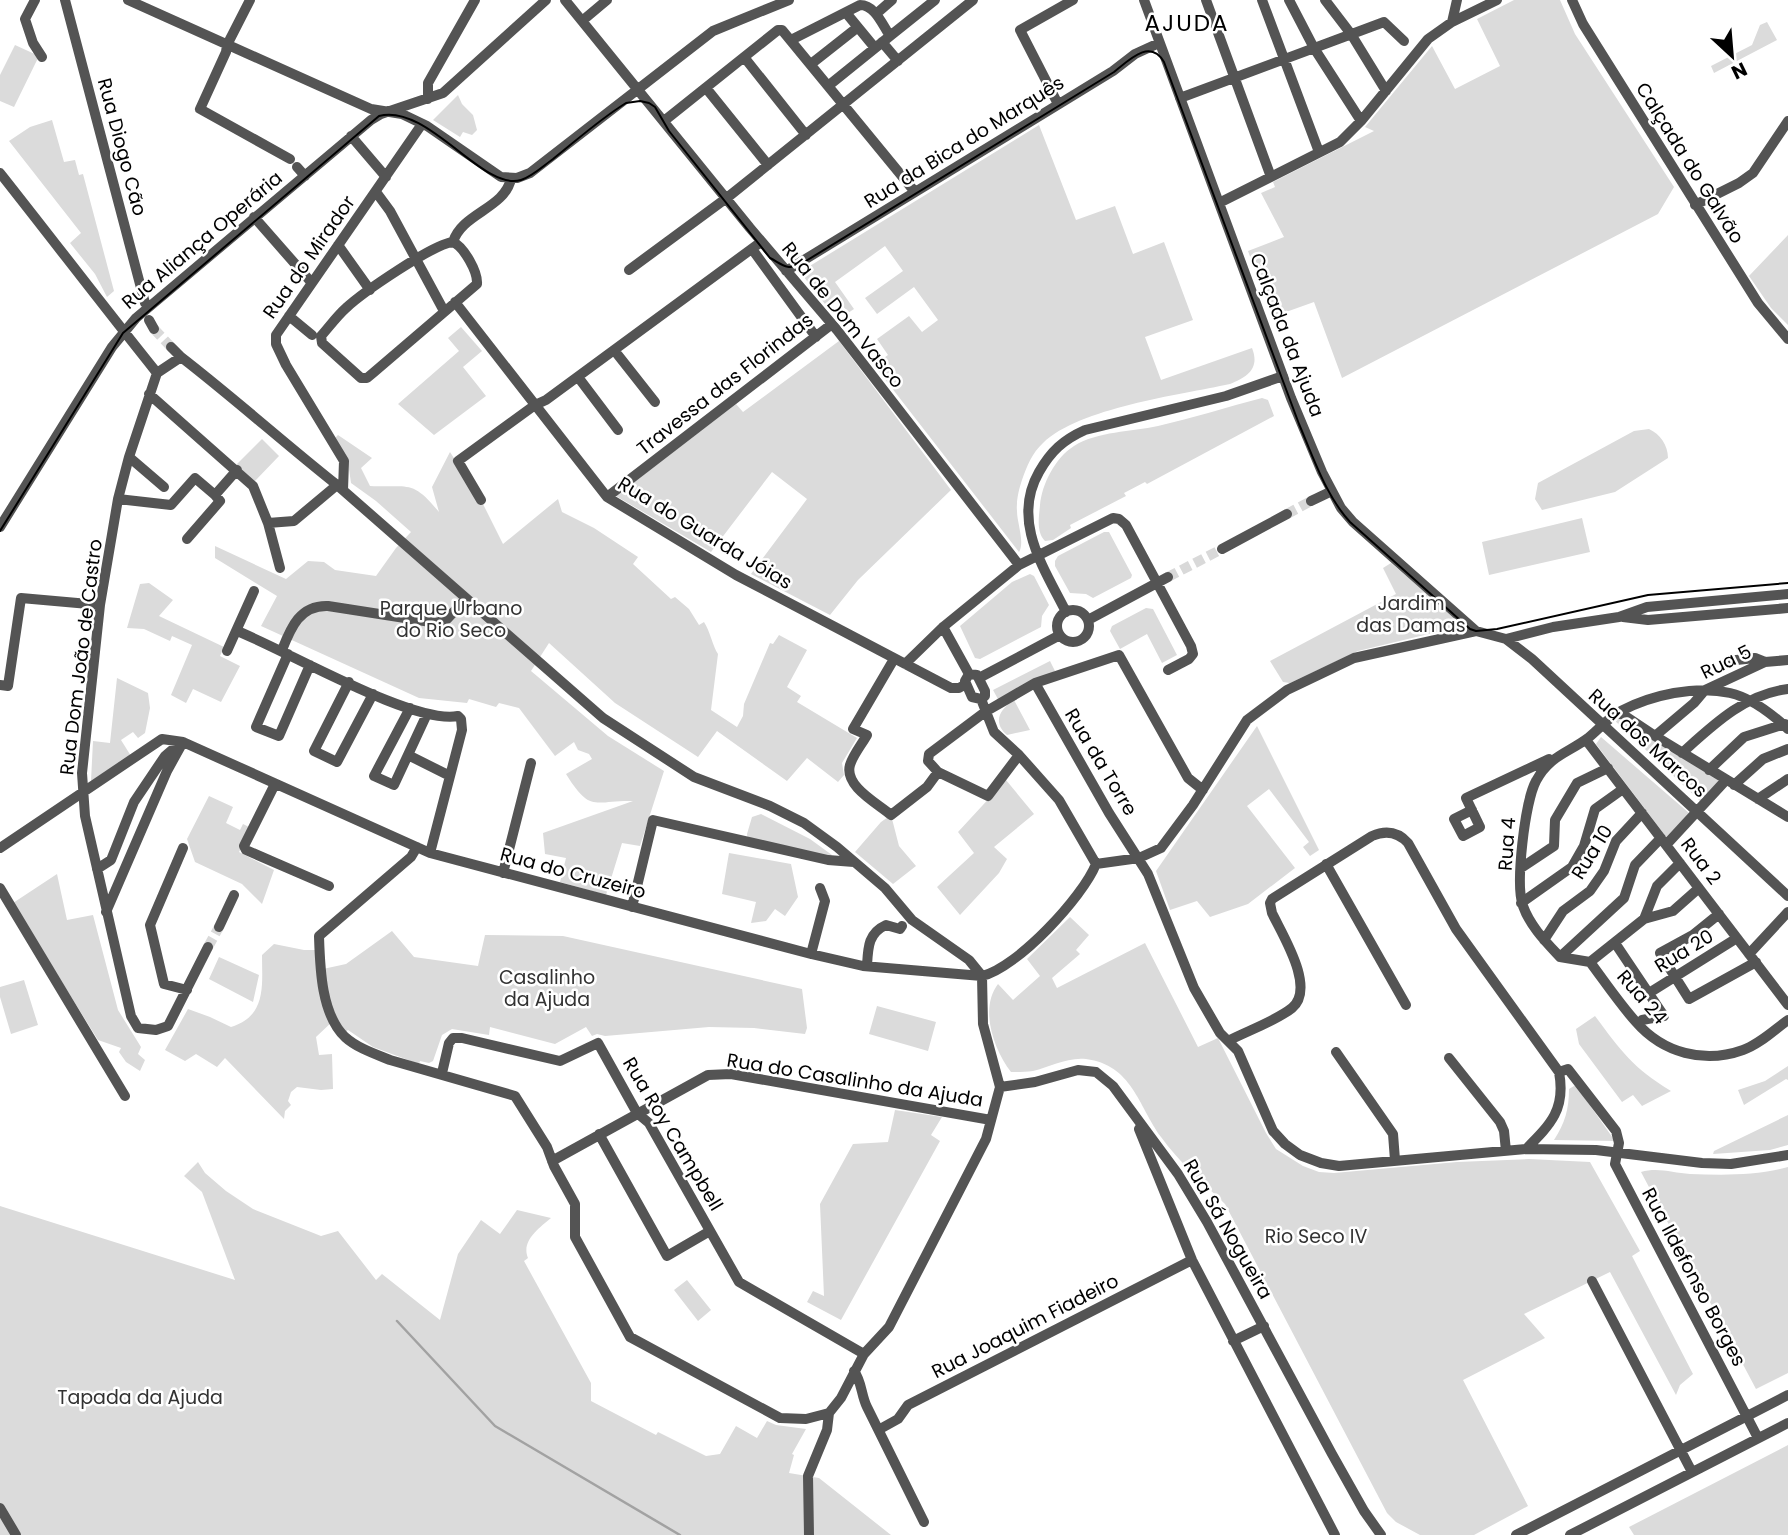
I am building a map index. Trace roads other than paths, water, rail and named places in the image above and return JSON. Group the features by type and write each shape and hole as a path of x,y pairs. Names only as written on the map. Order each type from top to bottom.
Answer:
{"street":[{"path":"34,0 25,19 33,43 42,57"},
{"name":"Rua Diogo Cão","path":"65,0 145,303"},
{"path":"128,0 371,109 402,114 422,124 494,173 511,179 530,173 717,29 789,0"},
{"path":"250,0 227,45 200,109 294,163 305,176"},
{"path":"428,99 428,83 475,0"},
{"name":"Rua Aliança Operária","path":"0,527 122,332 374,117 428,99 453,85 546,0"},
{"name":"Rua de Dom Vasco","path":"565,0 761,242 832,324 1018,565"},
{"path":"582,21 607,0"},
{"path":"876,14 892,0"},
{"path":"828,86 935,0"},
{"path":"629,270 768,165 973,0"},
{"path":"1058,104 1020,30 1073,0"},
{"name":"Calçada da Ajuda","path":"1144,0 1283,376 1332,491 1349,518 1476,631"},
{"path":"1206,0 1271,177"},
{"path":"1262,0 1318,152"},
{"path":"1289,0 1314,48 1361,121"},
{"path":"1325,0 1351,34 1386,90"},
{"path":"1452,22 1457,0"},
{"path":"1219,203 1340,142 1361,121 1428,39 1452,22 1497,0"},
{"name":"Calçada do Galvão","path":"1572,0 1583,24 1695,205 1763,311 1788,339"},
{"path":"791,40 864,4 876,14 882,42"},
{"path":"847,14 858,27 882,42 898,61"},
{"path":"1180,97 1384,22 1404,41"},
{"path":"811,64 858,27"},
{"path":"664,121 780,30 915,192"},
{"name":"Rua da Bica do Marquês","path":"786,271 1113,71 1135,54 1160,43"},
{"path":"744,57 806,135"},
{"path":"706,88 768,165"},
{"path":"1695,205 1753,173 1788,121"},
{"name":"Rua do Mirador","path":"340,488 344,461 286,365 276,344 276,335 422,124"},
{"path":"351,136 386,177"},
{"path":"0,173 122,332 157,373 181,357"},
{"path":"453,242 460,228 506,192 511,179"},
{"path":"376,192 390,211 444,311"},
{"path":"254,217 311,282"},
{"path":"289,316 364,379 478,281 459,245 453,242 444,244 370,290 344,310 321,336 316,338"},
{"path":"481,500 458,461 578,377 761,242"},
{"path":"338,245 370,290"},
{"path":"752,250 816,337"},
{"name":"Rua do Guarda Jóias","path":"456,302 607,497 736,575 951,688 959,688 971,678"},
{"name":"Travessa das Florindas","path":"607,497 832,324"},
{"path":"171,347 340,488 603,718 694,777 770,806 804,823 885,888 912,920 970,960 982,976 983,1024 1000,1087 984,1144 889,1327 864,1354 841,1398 829,1413 827,1430 808,1476 810,1535"},
{"path":"614,350 654,402"},
{"name":"Rua Dom João de Castro","path":"157,373 118,499 100,605 82,773 85,816 106,912 131,1016 138,1028 156,1030 168,1026 187,990"},
{"path":"1066,612 1037,556 1027,508 1030,492 1046,460 1057,446 1068,438 1105,424 1226,396 1283,376"},
{"path":"578,377 618,430"},
{"path":"149,394 253,486 268,523 280,568"},
{"path":"129,457 164,487"},
{"path":"215,495 237,470"},
{"path":"118,499 171,505 195,478 220,501 187,539"},
{"path":"268,523 294,522 340,488"},
{"path":"1311,501 1332,491"},
{"path":"1222,549 1287,514"},
{"path":"905,664 1018,565 1105,522 1119,519 1126,525 1191,646 1193,654 1189,659 1168,670"},
{"path":"1088,620 1168,577"},
{"path":"227,651 254,591"},
{"path":"1506,639 1553,627 1619,617 1647,607 1788,594"},
{"path":"0,685 8,686 21,598 100,605"},
{"path":"310,665 279,736 256,727 296,620 304,612 328,606 436,623 447,619 467,599"},
{"path":"1619,617 1648,620 1788,608"},
{"path":"1066,612 1081,612 1088,620 1089,630 1083,639 1068,641 1060,635 1058,622 1066,612"},
{"path":"943,628 971,678 985,693 981,699 994,732 1019,755 1059,800 1096,864"},
{"path":"237,631 373,694 427,714 439,717 458,716 461,719 462,730 430,853"},
{"path":"1096,864 1139,858 1156,852 1165,844 1247,720 1287,690 1354,658 1476,631"},
{"name":"Rua dos Marcos","path":"1476,631 1506,639 1532,659 1788,896"},
{"path":"971,678 1060,635"},
{"path":"1019,755 988,796 939,772 928,761 929,754 985,712 1035,683 1119,655 1188,778 1203,790"},
{"path":"1727,661 1755,658 1765,662"},
{"path":"894,659 853,729 867,736 850,763 849,776 853,783 891,815 927,787 939,772"},
{"name":"Rua 5","path":"1655,736 1705,691 1765,662 1788,660"},
{"path":"349,682 314,751 337,762 373,694"},
{"name":"Rua da Torre","path":"1035,683 1148,874 1188,976 1220,1033 1240,1056 1270,1125 1280,1140 1291,1149 1310,1160 1339,1166 1526,1149 1567,1149 1731,1164 1788,1155"},
{"path":"1682,753 1715,723 1749,700 1776,690 1788,689"},
{"path":"1705,691 1729,692 1749,700 1786,725"},
{"name":"Rua 4","path":"1521,903 1521,868 1528,797 1536,779 1559,754 1586,740 1619,712 1646,700 1705,691"},
{"path":"410,708 374,776 394,785 427,714"},
{"path":"1619,712 1786,815"},
{"path":"1709,769 1744,737 1786,725"},
{"path":"0,848 162,739 183,742"},
{"name":"Rua 2","path":"1586,740 1788,1005"},
{"path":"97,869 111,860 134,802 165,756 183,742"},
{"path":"106,912 167,771 183,742"},
{"name":"Rua do Cruzeiro","path":"183,742 430,853 811,954 867,966 982,976"},
{"path":"1560,957 1624,898 1635,865 1730,782 1763,759 1788,749"},
{"path":"1472,810 1466,798 1559,754"},
{"path":"408,755 450,776"},
{"path":"503,873 531,763"},
{"path":"1521,868 1553,846 1555,820 1577,783 1608,768"},
{"path":"1758,799 1788,779"},
{"path":"275,784 244,846 246,850 329,886"},
{"path":"1623,789 1595,809 1584,846 1572,867 1521,903 1544,940 1560,957 1590,962 1644,919 1673,911 1699,888"},
{"name":"Rua 10","path":"1544,940 1563,911 1590,891 1604,871 1616,841 1642,813"},
{"path":"632,906 653,820 815,857 854,862"},
{"path":"1228,1041 1291,1009 1298,1000 1302,981 1270,903 1280,892 1382,832 1399,835 1405,839 1456,929 1559,1072 1562,1088 1553,1121 1526,1149"},
{"path":"418,847 411,857 320,936 326,1002 345,1037 390,1060 515,1096 547,1147 575,1204 575,1237 630,1337 780,1418 806,1419 829,1413"},
{"path":"183,849 150,925 164,984 187,990 208,947"},
{"path":"1644,919 1657,886 1680,863"},
{"path":"982,976 993,974 1023,953 1062,912 1091,875 1096,864"},
{"path":"1326,864 1406,1005"},
{"path":"0,888 125,1096"},
{"path":"811,954 825,901 820,888"},
{"path":"219,927 234,895"},
{"path":"1719,914 1693,935 1660,953 1689,999 1753,958 1788,912"},
{"path":"867,966 871,938 877,929 886,925 900,929 902,926"},
{"name":"Rua 20","path":"1649,993 1674,976 1711,957 1737,938"},
{"path":"1615,943 1664,1016 1642,1020"},
{"name":"Rua 24","path":"1590,962 1636,1022 1668,1049 1693,1056 1717,1055 1744,1049 1788,1020"},
{"name":"Rua Roy Campbell","path":"442,1073 449,1043 453,1038 560,1061 598,1043 637,1114 649,1123 739,1282 864,1354"},
{"path":"1336,1052 1393,1134 1395,1160"},
{"path":"1449,1058 1500,1122 1506,1151"},
{"name":"Rua Ildefonso Borges","path":"1559,1072 1568,1069 1618,1135 1615,1164 1758,1438"},
{"name":"Rua Sá Nogueira","path":"1000,1087 1035,1082 1078,1070 1096,1072 1113,1086 1183,1181 1357,1499 1381,1535"},
{"name":"Rua do Casalinho da Ajuda","path":"552,1161 708,1075 731,1074 991,1120"},
{"name":"Rua Sá Nogueira","path":"1134,1117 1192,1260 1335,1535"},
{"path":"599,1134 667,1256 710,1231"},
{"path":"1160,1181 1173,1176 1183,1181"},
{"name":"Rua Joaquim Fiadeiro","path":"880,1429 898,1419 908,1405 1192,1260"},
{"path":"1592,1281 1692,1472"},
{"name":"Rua Sá Nogueira","path":"1233,1341 1264,1326"},
{"path":"854,1371 860,1379 866,1405 924,1522"},
{"path":"1516,1535 1788,1395"},
{"path":"1570,1535 1788,1423"},
{"path":"0,1508 16,1535"}],"waterway":[{"path":"397,1321 495,1426 680,1535"}],"tunnel":[{"path":"154,329 171,347"},
{"path":"1287,514 1311,501"},
{"path":"1168,577 1222,549"},
{"path":"208,947 219,927"}],"tram line":[{"path":"0,531 123,333 379,116 398,116 417,122 490,173 506,180 521,180 538,171 626,103 649,103 655,107 669,131 770,258 792,267 801,264 1146,51 1158,55 1164,62 1299,424 1327,488 1350,522 1470,629 1497,629 1648,595 1788,583"}],"district":[{"name":"AJUDA","path":"1187,23"}],"park label":[{"name":"Jardim das Damas","path":"1411,614"},
{"name":"Parque Urbano do Rio Seco","path":"451,619"},
{"name":"Casalinho da Ajuda","path":"547,988"},
{"name":"Rio Seco IV","path":"1316,1236"},
{"name":"Tapada da Ajuda","path":"140,1397"}]}
